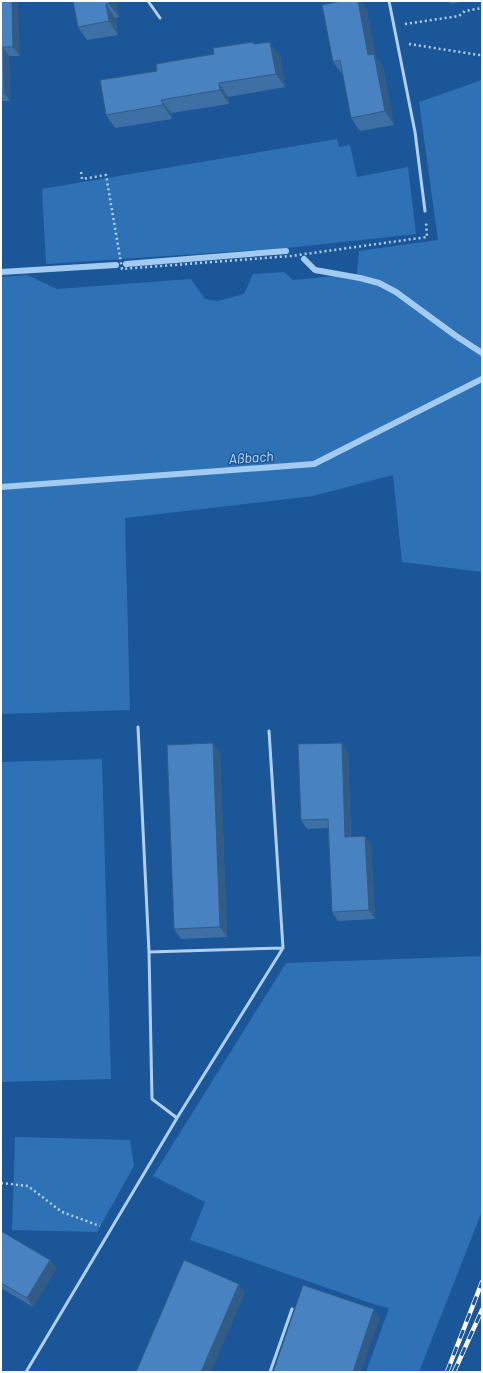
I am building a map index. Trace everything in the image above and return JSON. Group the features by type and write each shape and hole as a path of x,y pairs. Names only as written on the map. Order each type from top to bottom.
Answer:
{"lane":[{"path":"148,1 160,18"},
{"path":"389,1 415,132 424,211"},
{"path":"138,727 149,952 152,1099 177,1118"},
{"path":"26,1372 177,1118 283,948 269,731"},
{"path":"149,952 283,948"},
{"path":"270,1372 292,1309"}],"path":[{"path":"394,25 459,16 465,11 482,8"},
{"path":"398,42 479,55 482,54"},
{"path":"81,172 82,179 106,175 122,269 291,256 427,238 424,211"},
{"path":"1,1183 28,1186 62,1212 110,1230"}],"shaded area":[{"path":"482,80 482,572 402,562 393,475 313,496 125,518 130,710 1,714 1,277 27,275 57,289 191,279 205,299 218,301 244,294 253,274 284,272 293,280 357,274 359,251 438,240 419,102"},
{"path":"337,139 339,147 350,145 357,177 408,167 416,234 287,248 46,264 42,189"},
{"path":"102,759 111,1079 1,1082 1,762"},
{"path":"482,956 482,1211 419,1372 366,1372 389,1308 373,1304 190,1240 205,1202 153,1176 286,963"},
{"path":"15,1137 130,1140 134,1166 97,1232 12,1230"}],"building":[{"path":"1,1 12,1 13,47 3,47 4,92 1,92"},
{"path":"73,1 109,1 109,4 106,4 109,21 78,27"},
{"path":"341,1 358,1 368,55 374,54 385,111 351,118 340,60 333,62 322,5"},
{"path":"253,42 254,44 270,42 276,74 219,83 220,90 161,100 163,105 106,115 100,80 157,71 156,64 214,54 213,48"},
{"path":"213,743 220,927 174,929 167,745"},
{"path":"342,743 345,837 365,836 369,910 332,912 328,819 301,820 298,744"},
{"path":"1,1231 50,1260 27,1298 1,1283"},
{"path":"184,1260 239,1284 201,1372 136,1372"},
{"path":"303,1285 374,1309 353,1372 273,1372"}],"waterway":[{"path":"126,264 286,251"},
{"path":"304,259 315,270 379,283 396,292 482,353"},
{"path":"1,272 116,265"},
{"name":"Aßbach","path":"1,487 314,464 482,379"}],"railway":[{"path":"447,1372 482,1282"},
{"path":"454,1372 482,1310"}]}
